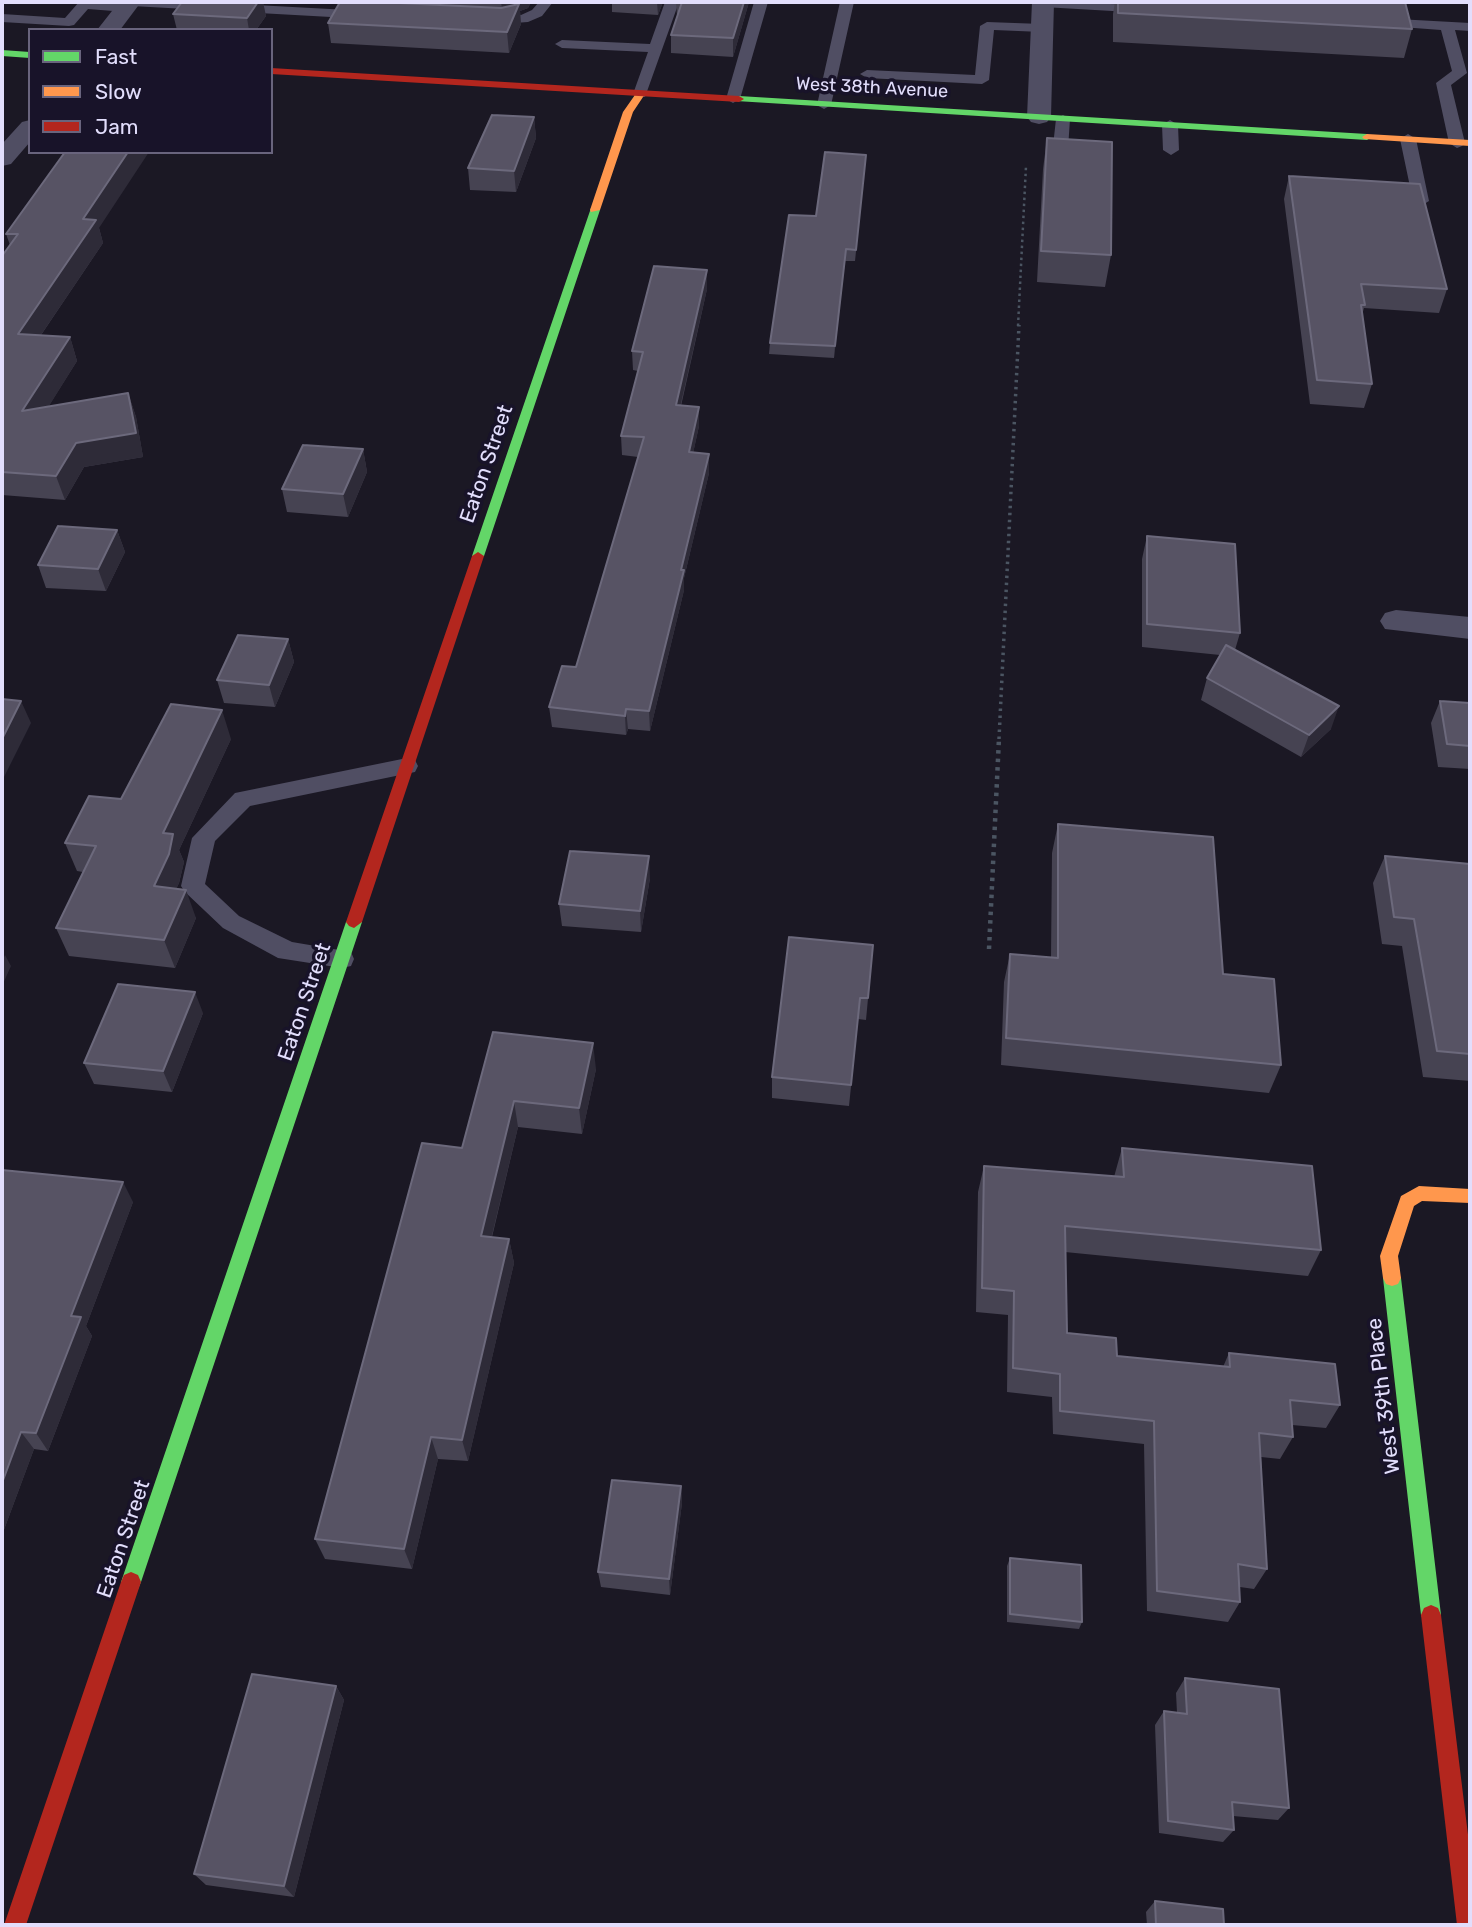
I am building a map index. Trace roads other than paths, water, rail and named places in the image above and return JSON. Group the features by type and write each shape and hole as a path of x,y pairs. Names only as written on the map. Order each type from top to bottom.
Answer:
{"street":[{"path":"1043,3 1042,28 1051,118"},
{"path":"110,28 129,4"},
{"path":"2,54 28,55"},
{"name":"West 38th Avenue","path":"273,71 1464,143"},
{"name":"Eaton Street","path":"15,1925 628,112 640,93"},
{"path":"2,159 28,129"},
{"path":"1396,621 1470,628"},
{"name":"West 39th Place","path":"1468,1925 1434,1655 1389,1256 1407,1201 1419,1193 1470,1196"}],"lane":[{"path":"476,21 503,22 523,19 537,13 546,2"},
{"path":"640,93 673,2"},
{"path":"733,99 761,2"},
{"path":"824,105 847,2"},
{"path":"1043,3 1168,10"},
{"path":"2,18 69,22 83,5 129,4 379,15"},
{"path":"1363,21 1470,27"},
{"path":"867,74 982,80 987,26 1042,28"},
{"path":"1447,26 1460,73 1443,83 1464,143"},
{"path":"562,44 656,48"},
{"path":"1051,118 1059,164"},
{"path":"1170,125 1171,150"},
{"path":"1408,139 1422,201"},
{"path":"342,959 286,951 231,922 193,886 204,838 243,799 407,766"}]}
